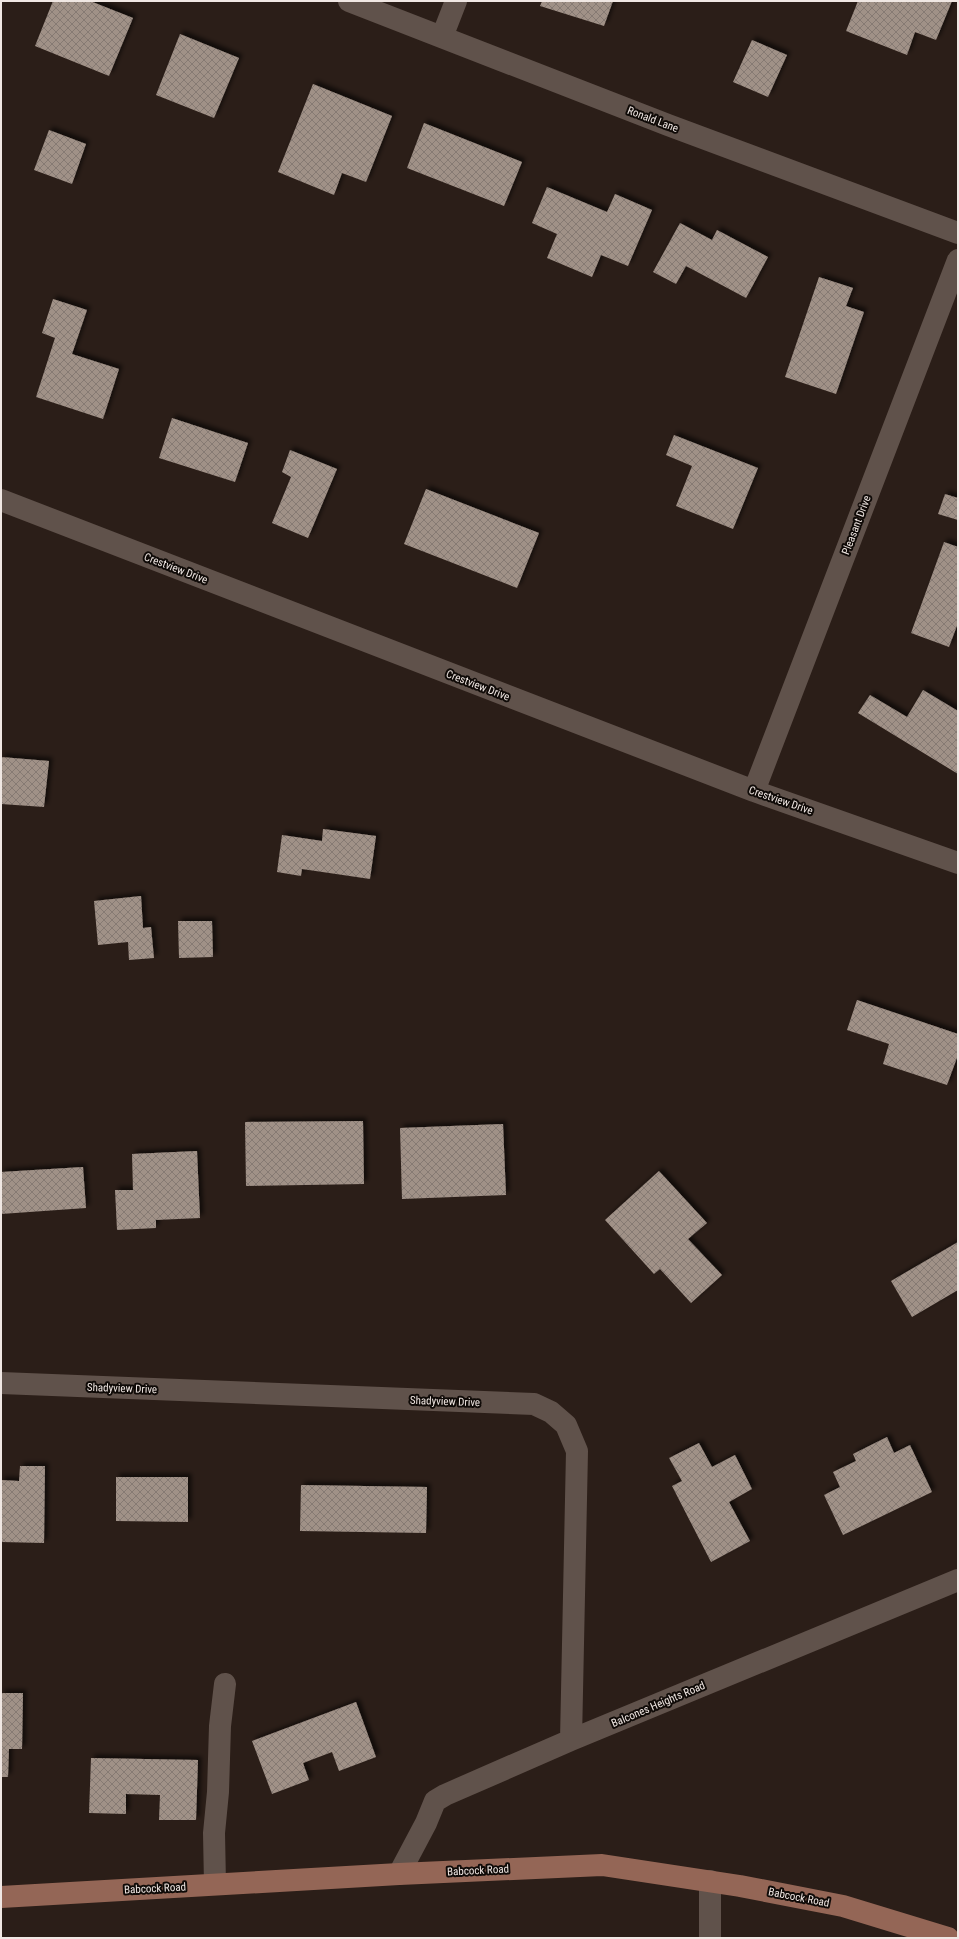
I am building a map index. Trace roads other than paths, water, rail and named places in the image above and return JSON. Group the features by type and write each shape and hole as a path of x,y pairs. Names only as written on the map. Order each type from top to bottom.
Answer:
{"main road":[{"name":"Babcock Road","path":"1,1897 399,1874 602,1865 710,1881 843,1906 948,1938"}],"street":[{"name":"Ronald Lane","path":"349,1 668,125 958,233"},
{"path":"442,37 456,1"},
{"name":"Pleasant Drive","path":"754,791 958,260"},
{"name":"Crestview Drive","path":"1,500 754,791 958,863"},
{"name":"Shadyview Drive","path":"1,1384 534,1404 551,1412 566,1425 577,1451 571,1740"},
{"name":"Balcones Heights Road","path":"399,1874 426,1823 435,1801 480,1778 958,1580"},
{"path":"215,1884 214,1833 218,1792 220,1726 225,1684"},
{"path":"710,1881 710,1938"}]}
